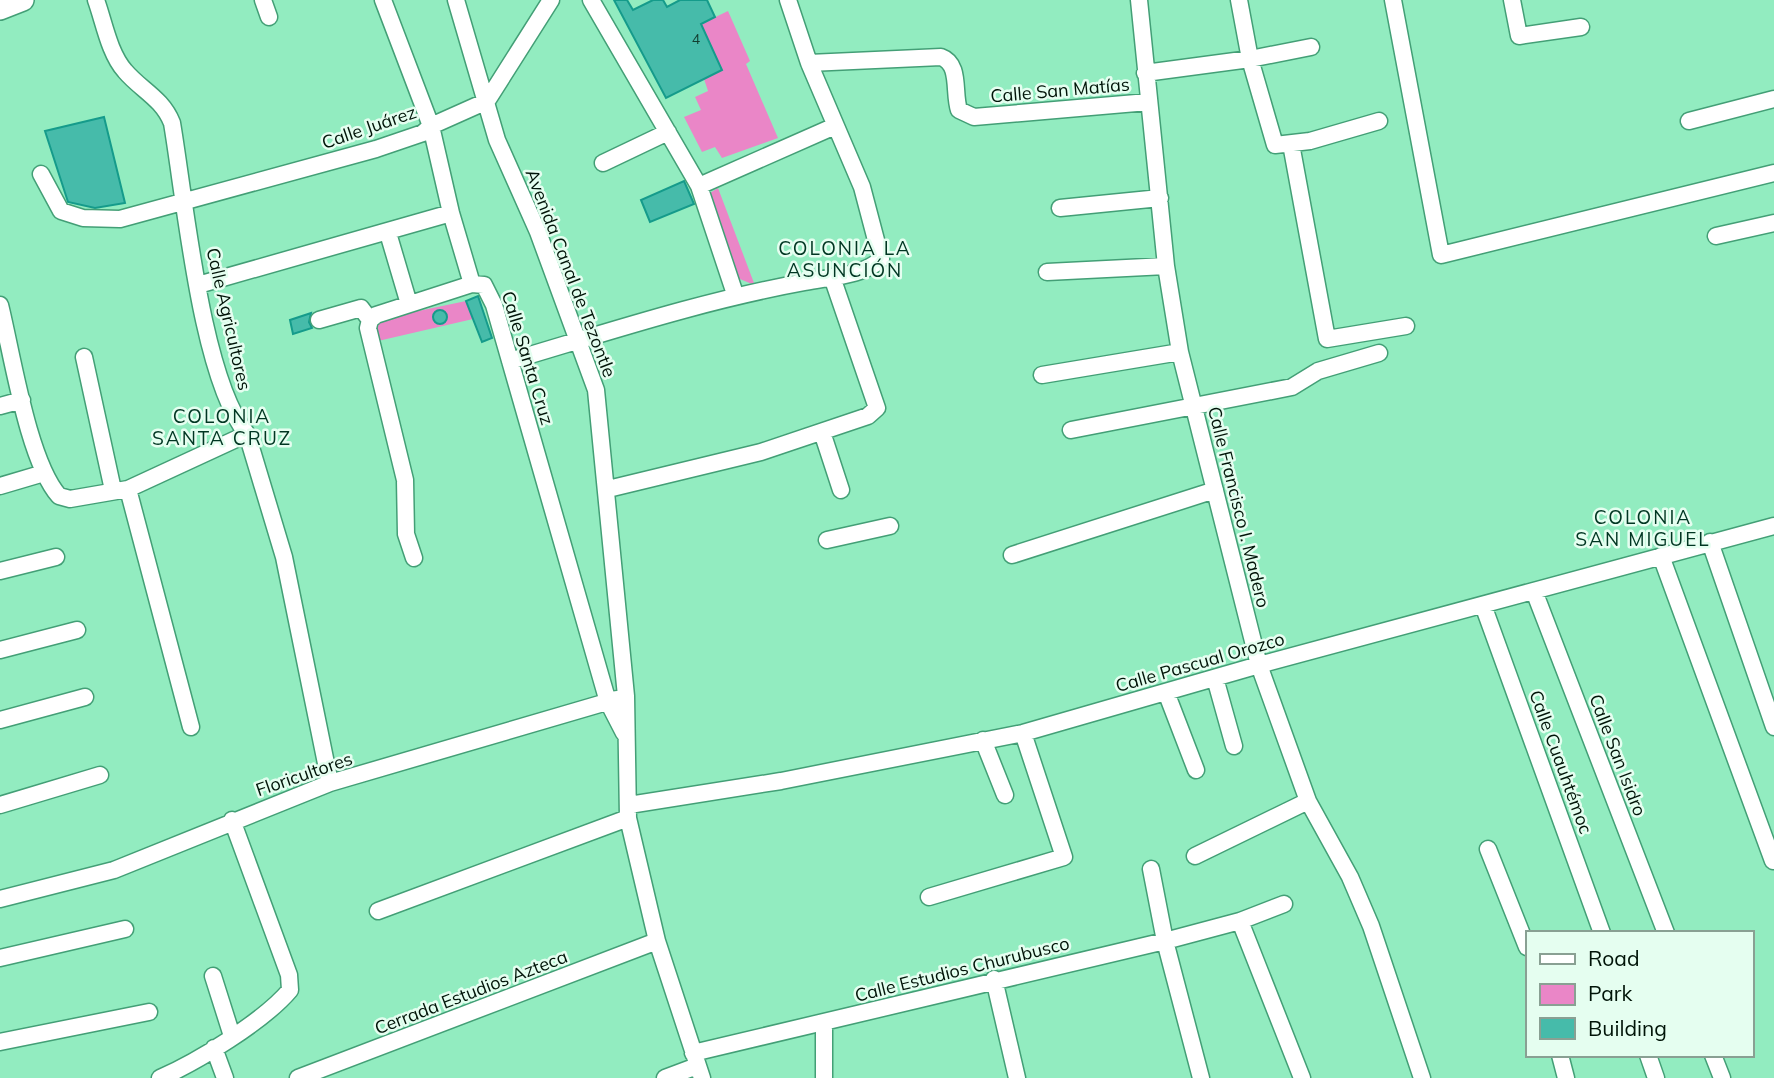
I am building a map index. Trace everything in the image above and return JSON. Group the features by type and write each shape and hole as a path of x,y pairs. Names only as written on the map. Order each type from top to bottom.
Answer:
{"main road":[{"path":"0,9 23,0"}],"street":[{"name":"Calle Agricultores","path":"96,0 123,70 167,110 172,123 198,285 224,391 234,418 247,434 284,557 330,783"},
{"path":"263,0 269,16"},
{"name":"Calle Santa Cruz","path":"383,0 431,126 451,213 472,284 484,285 510,361 608,702"},
{"name":"Avenida Canal de Tezontle","path":"456,0 497,140 538,232 596,390 608,489 626,695 624,735 629,812 657,941 697,1066"},
{"path":"487,101 551,0"},
{"path":"591,0 699,186 735,294"},
{"path":"510,361 735,294 874,267 881,259 881,250 862,187 810,63 788,0"},
{"name":"Calle Francisco I. Madero","path":"1139,0 1166,266 1180,352 1259,665 1308,801 1350,877 1371,926 1422,1078"},
{"path":"1239,0 1250,59 1283,144 1327,339 1406,326"},
{"path":"1393,0 1441,255 1774,173"},
{"path":"1511,0 1519,36 1581,27"},
{"path":"1145,73 1250,59 1311,47"},
{"name":"Calle San Matías","path":"810,63 941,57 948,60 953,67 959,110 974,117 1148,102"},
{"path":"1689,121 1774,99"},
{"name":"Calle Juárez","path":"41,174 61,211 83,218 120,219 376,149 423,132 487,101"},
{"path":"1283,144 1379,121"},
{"path":"699,186 835,126"},
{"path":"603,163 668,132"},
{"path":"1060,208 1160,198"},
{"path":"198,285 451,213"},
{"path":"1716,236 1774,223"},
{"path":"388,233 409,304"},
{"path":"1047,272 1166,266"},
{"path":"608,489 761,452 868,416 877,408 832,277"},
{"path":"414,558 406,534 405,480 369,328 370,320 376,314 472,284"},
{"path":"319,320 361,308 370,320"},
{"path":"1,316 44,473 59,496 70,499 120,489 247,434"},
{"path":"1042,375 1180,352"},
{"path":"1071,430 1292,387 1318,371 1379,354"},
{"path":"84,357 191,727"},
{"path":"0,406 22,400"},
{"path":"822,432 841,490"},
{"path":"0,486 44,473"},
{"path":"1012,555 1215,489"},
{"path":"827,540 890,526"},
{"name":"Calle Pascual Orozco","path":"378,911 629,812 1023,733 1259,665 1774,526"},
{"path":"1710,542 1774,727"},
{"path":"1661,556 1773,861"},
{"path":"0,571 56,557"},
{"name":"Calle San Isidro","path":"1534,591 1665,931"},
{"name":"Calle Cuauhtémoc","path":"1483,605 1601,931"},
{"path":"0,650 78,630"},
{"path":"1215,678 1234,746"},
{"path":"1167,692 1196,770"},
{"name":"Floricultores","path":"0,899 114,870 232,820 330,783 626,695"},
{"path":"0,720 85,697"},
{"name":"Avenida Canal de Tezontle","path":"608,702 624,735"},
{"path":"929,897 1064,857 1023,733"},
{"path":"984,740 1005,795"},
{"path":"0,805 100,775"},
{"path":"1195,856 1308,801"},
{"path":"160,1078 232,1036 285,995 291,982 232,820"},
{"path":"1488,849 1526,944"},
{"path":"1151,869 1165,941 1201,1078"},
{"name":"Calle Estudios Churubusco","path":"665,1078 824,1023 994,979 1165,941 1240,921 1284,904"},
{"path":"1240,921 1302,1078"},
{"path":"0,958 125,929"},
{"name":"Cerrada Estudios Azteca","path":"298,1078 657,941"},
{"path":"214,976 232,1036"},
{"path":"994,979 1017,1078"},
{"path":"0,1042 149,1012"},
{"path":"824,1023 824,1078"},
{"path":"214,1048 225,1078"},
{"path":"1561,1057 1566,1078"},
{"path":"1648,1057 1656,1078"},
{"path":"1714,1057 1722,1078"}],"green space":[{"path":"728,11 750,61 746,64 778,138 722,158 715,147 702,152 684,117 701,110 695,97 708,91 704,79 722,70 701,24"},
{"path":"718,188 754,283 752,284 735,277 708,201 710,193"},
{"path":"466,301 473,319 378,341 375,327 385,318"}],"building":[{"path":"614,0 627,0 633,10 653,0 663,0 667,7 680,0 707,0 715,17 701,24 722,70 666,98"},
{"path":"104,117 125,203 95,208 68,202 45,131"},
{"path":"684,181 694,204 650,222 641,200"},
{"path":"478,296 492,338 482,342 466,301"},
{"path":"440,310 445,312 445,322 440,324 435,322 433,317 435,312"},
{"path":"311,313 309,322 312,328 293,334 290,320"}],"district":[{"name":"COLONIA LA ASUNCIÓN","path":"845,259"},
{"name":"COLONIA SANTA CRUZ","path":"222,427"},
{"name":"COLONIA SAN MIGUEL","path":"1643,528"}]}
